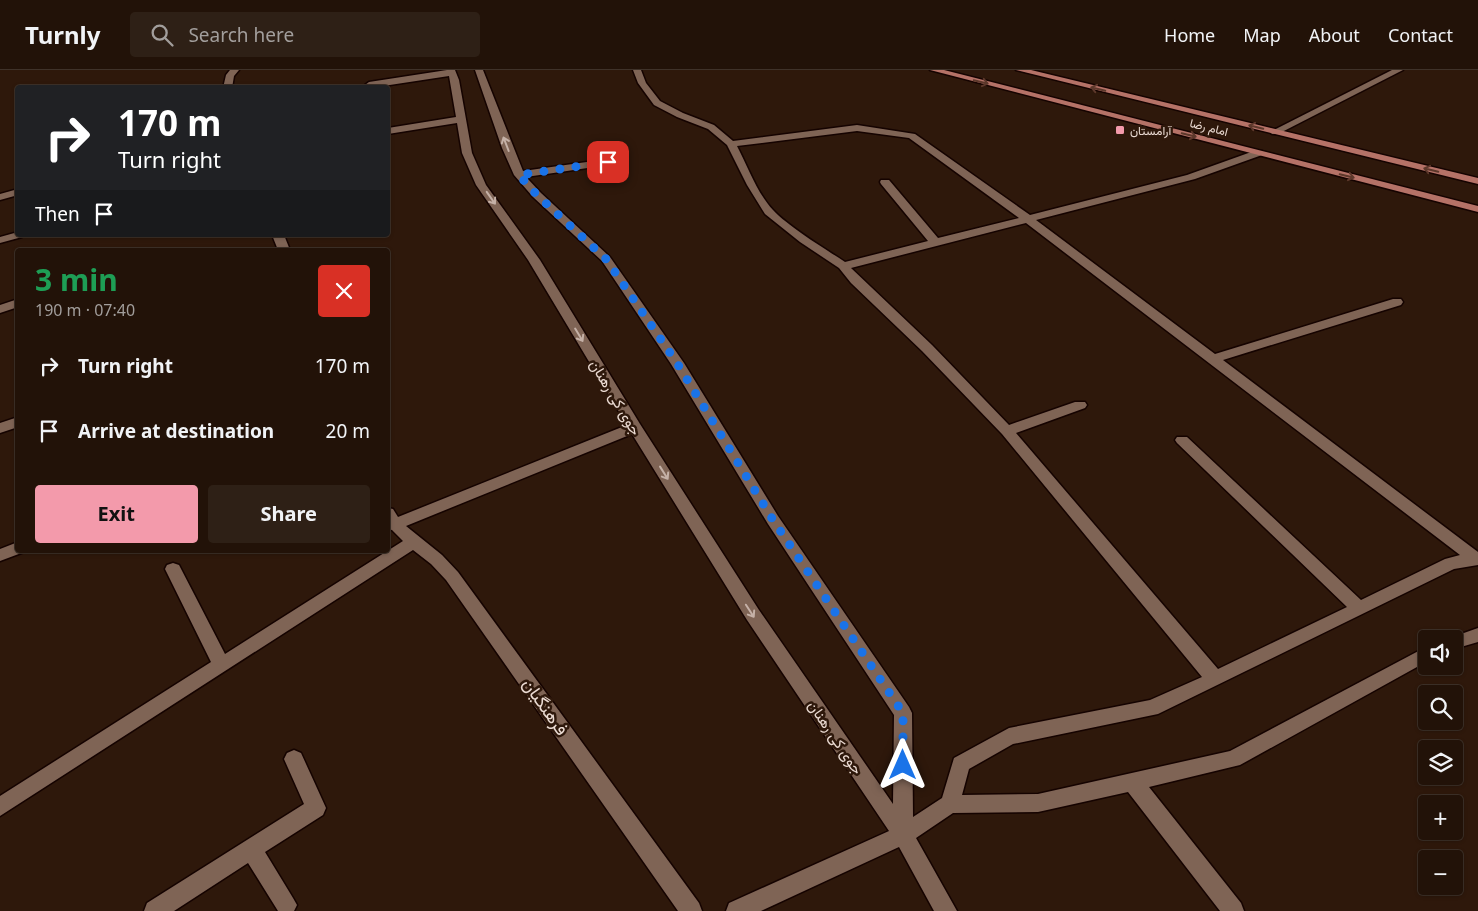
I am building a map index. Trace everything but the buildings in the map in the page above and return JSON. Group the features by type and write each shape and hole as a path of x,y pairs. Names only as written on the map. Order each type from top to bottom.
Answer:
{"main road":[{"name":"امام رضا","path":"934,70 1478,209"},
{"name":"امام رضا","path":"1020,70 1478,181"}],"street":[{"path":"228,85 230,74 235,70"},
{"path":"479,70 519,175 537,195 606,259 677,363 773,520 903,713 903,835"},
{"path":"638,70 642,83 657,103 680,115 711,127 731,144 752,185 769,212 804,240 842,266 927,348 1007,431 1215,679"},
{"path":"1275,132 1399,70"},
{"path":"369,85 451,71"},
{"name":"جوی کی رهنان","path":"451,71 455,80 467,153 481,185 534,260 635,427 753,615 903,835 946,911"},
{"path":"390,131 462,119"},
{"path":"731,144 857,128 912,136 1027,218 1477,559"},
{"path":"842,266 1191,177 1258,153"},
{"path":"519,175 608,162"},
{"path":"885,182 935,242"},
{"path":"0,197 15,193"},
{"path":"0,240 15,236"},
{"path":"1212,359 1397,302"},
{"path":"0,309 15,304"},
{"path":"1007,431 1080,405"},
{"path":"0,428 15,423"},
{"path":"390,519 635,427"},
{"path":"1182,440 1359,608"},
{"name":"فرهنگیان","path":"390,519 414,542 447,568 691,911"},
{"path":"0,807 414,542"},
{"path":"0,555 15,549"},
{"path":"950,804 961,764 1009,736 1152,708 1451,563 1477,559"},
{"path":"173,569 221,664"},
{"path":"1463,639 1478,635"},
{"path":"737,911 903,835 950,804 1038,803 1233,759 1418,658"},
{"path":"155,911 316,808 294,759"},
{"path":"1132,782 1233,911"},
{"path":"251,849 286,905"}],"place":[{"name":"آرامستان","path":"1120,130"}],"route":[{"path":"608,162 519,175 537,195 606,259 677,363 773,520 903,713 903,765"}]}
